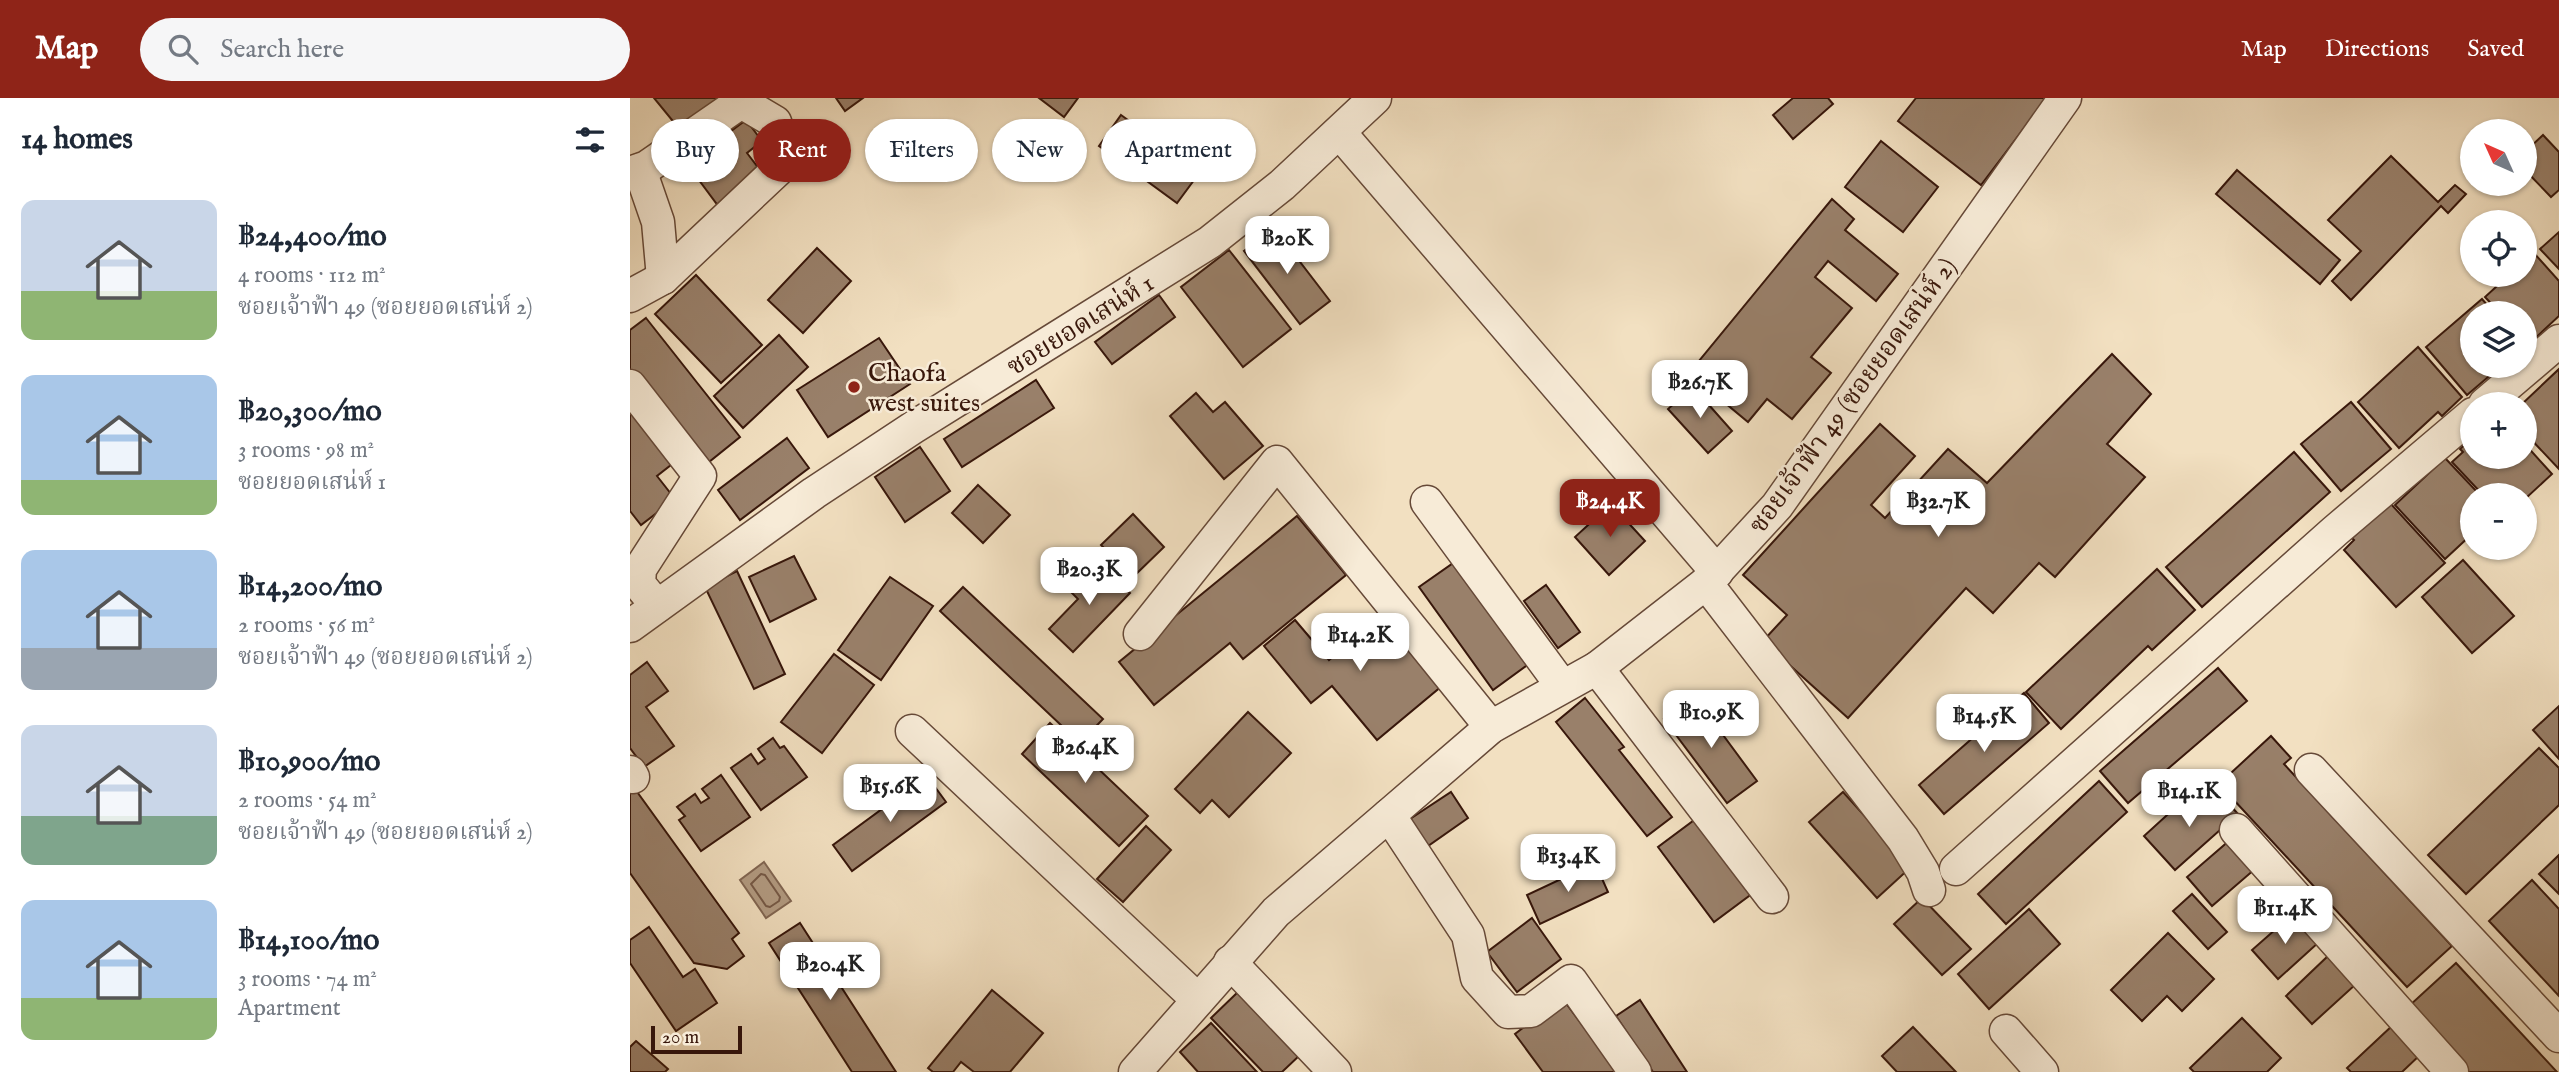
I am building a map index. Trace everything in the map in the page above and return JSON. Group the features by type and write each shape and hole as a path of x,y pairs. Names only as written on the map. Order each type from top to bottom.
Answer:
{"street":[{"name":"ซอยยอดเสน่ห์ 1","path":"630,625 814,493 903,434 1210,242 1282,185 1375,98"},
{"name":"ซอยเจ้าฟ้า 49 (ซอยยอดเสน่ห์ 2)","path":"1135,1072 1276,912 1491,727 1597,668 1711,578 1777,506 2065,98"},
{"path":"630,296 663,278 788,160 775,122 741,102 635,172 659,222 663,278"},
{"path":"1340,133 1711,578 1903,839 1923,872 1929,890"},
{"path":"2499,392 2559,341"},
{"path":"630,386 700,476 640,569 639,584 657,606"},
{"path":"1956,869 2335,531 2460,425"},
{"path":"1140,634 1277,462 1491,727"},
{"path":"1427,502 1562,686"},
{"path":"1597,668 1772,897"},
{"path":"912,731 1198,1000"},
{"path":"2311,770 2559,1036"},
{"path":"1389,815 1468,935 1478,978 1508,1012 1531,1011 1571,981 1635,1072"},
{"path":"2236,830 2452,1072"},
{"path":"1230,962 1335,1072"},
{"path":"2006,1031 2042,1072"}],"water":[{"path":"764,862 791,901 766,918 740,880"}],"building":[{"path":"654,98 715,98 718,101 696,119 671,119"},
{"path":"836,98 863,98 845,111"},
{"path":"1039,98 1078,98 1064,117"},
{"path":"1793,98 1828,98 1833,104 1793,139 1773,115"},
{"path":"1916,98 2047,98 1981,185 1898,121"},
{"path":"746,120 753,129 753,148 747,153 753,161 753,182 719,207 700,182 739,182 739,125"},
{"path":"2543,135 2559,152 2559,190 2551,197 2538,184 2538,140"},
{"path":"1881,141 1938,187 1903,232 1845,187"},
{"path":"2391,156 2438,202 2455,185 2460,189 2460,196 2464,196 2448,213 2441,206 2351,300 2332,281 2361,251 2328,220"},
{"path":"2237,170 2340,260 2320,284 2216,194"},
{"path":"1148,182 1193,182 1177,203"},
{"path":"1832,199 1854,219 1845,230 1898,274 1876,301 1828,261 1815,277 1852,308 1811,357 1831,373 1792,419 1767,399 1748,422 1689,373"},
{"path":"1274,228 1330,301 1300,324 1244,251"},
{"path":"2559,232 2559,269 2540,249"},
{"path":"817,248 851,281 803,333 768,300"},
{"path":"1229,250 1291,329 1243,367 1181,287"},
{"path":"2537,256 2559,281 2559,316 2537,337 2537,301 2489,301 2485,297 2496,287 2537,287"},
{"path":"696,275 762,345 721,383 655,314"},
{"path":"1159,295 1175,317 1112,364 1095,342"},
{"path":"646,318 740,437 704,466 630,372 630,330"},
{"path":"2460,318 2460,378 2487,378 2471,392 2464,392 2426,347"},
{"path":"779,335 808,367 743,428 714,396"},
{"name":"Chaofa west suites","path":"879,338 910,384 828,437 797,390"},
{"path":"2418,347 2460,395 2460,399 2442,416 2438,412 2399,448 2358,402"},
{"path":"2112,354 2151,394 2107,444 2145,477 2055,577 2039,563 1993,613 1966,588 1848,718 1763,641 1787,615 1743,575 1880,424 1915,456 1871,505 1885,518 1948,449 1987,483"},
{"path":"2559,369 2559,469 2537,446 2537,392 2535,392"},
{"path":"1036,380 1054,408 962,467 944,439"},
{"path":"1693,387 1732,431 1708,453 1668,409"},
{"path":"1196,393 1213,412 1225,402 1263,446 1224,479 1170,416"},
{"path":"630,402 676,461 657,476 675,499 641,525 630,511"},
{"path":"2351,402 2391,449 2341,491 2301,444"},
{"path":"787,438 809,468 740,520 718,490"},
{"path":"920,447 950,491 905,522 875,477"},
{"path":"2294,452 2330,492 2202,607 2166,567"},
{"path":"2460,455 2460,469 2537,469 2537,457 2552,474 2537,488 2537,483 2472,483 2452,462"},
{"path":"2445,458 2469,483 2460,483 2460,545 2445,559 2395,505"},
{"path":"978,485 1010,515 983,543 952,513"},
{"path":"2390,503 2445,563 2396,607 2344,550 2354,540 2352,538"},
{"path":"1611,504 1645,541 1609,575 1575,537"},
{"path":"1133,514 1164,547 1133,577 1101,545"},
{"path":"1297,516 1346,575 1243,659 1230,643 1154,705 1119,662"},
{"path":"794,556 816,599 770,622 749,577"},
{"path":"1459,559 1533,661 1493,690 1419,587"},
{"path":"2463,560 2514,616 2472,653 2422,597"},
{"path":"1099,563 1130,593 1073,652 1049,629 1078,599 1071,592"},
{"path":"2157,569 2195,610 2152,650 2148,646 2061,729 2026,692"},
{"path":"737,571 785,674 754,689 705,587"},
{"path":"890,577 933,606 881,680 838,650"},
{"path":"1546,585 1580,632 1558,648 1524,601"},
{"path":"963,587 1103,719 1080,743 940,611"},
{"path":"1384,614 1443,685 1377,740 1332,686 1311,703 1264,646 1295,620 1329,660"},
{"path":"834,654 874,685 822,753 781,722"},
{"path":"647,662 668,691 646,707 674,746 644,767 630,748 630,675"},
{"path":"2218,668 2247,701 2128,803 2100,771"},
{"path":"2024,693 2049,723 1944,814 1919,785"},
{"path":"1695,697 1757,781 1727,803 1664,719"},
{"path":"1585,698 1624,747 1619,750 1672,817 1647,836 1556,722"},
{"path":"2559,706 2559,759 2533,730"},
{"path":"1248,712 1291,753 1229,817 1212,800 1200,813 1175,789"},
{"path":"1050,723 1148,816 1119,846 1022,754"},
{"path":"2271,736 2291,758 2284,764 2452,946 2407,987 2219,784"},
{"path":"773,738 780,748 784,746 807,777 761,810 731,768 751,754 758,764 765,759 758,749"},
{"path":"2539,748 2559,768 2559,805 2466,894 2428,855"},
{"path":"721,775 750,817 701,851 679,820 685,816 677,807 695,794 701,803 709,798 702,789"},
{"path":"927,776 946,802 852,871 833,845"},
{"path":"2099,781 2127,812 2006,924 1978,894"},
{"path":"630,782 739,933 732,939 744,956 727,969 694,963 630,873"},
{"path":"1451,792 1468,818 1428,846 1410,819"},
{"path":"1843,792 1911,867 1877,898 1809,822"},
{"path":"2220,794 2238,814 2175,870 2144,836 2188,796 2201,811"},
{"path":"1697,818 1753,893 1714,922 1658,847"},
{"path":"1146,826 1171,850 1123,902 1097,879"},
{"path":"2230,840 2255,869 2212,906 2187,877"},
{"path":"2559,855 2559,894 2539,874"},
{"path":"1595,863 1608,892 1540,924 1527,895"},
{"path":"2532,880 2559,909 2559,996 2489,921"},
{"path":"2192,894 2227,932 2208,949 2173,911"},
{"path":"1922,898 1971,949 1942,975 1894,924"},
{"path":"2029,909 2060,944 1989,1009 1958,974"},
{"path":"2293,914 2319,942 2278,979 2252,950"},
{"path":"1532,918 1561,959 1517,992 1487,952"},
{"path":"800,923 896,1072 852,1072 769,943"},
{"path":"649,927 683,977 695,969 717,1003 676,1031 630,963 630,940"},
{"path":"2168,933 2214,979 2182,1011 2167,996 2142,1021 2111,990"},
{"path":"2329,955 2356,984 2312,1024 2286,996"},
{"path":"2456,963 2557,1072 2467,1072 2409,1006"},
{"path":"992,990 1043,1033 1010,1072 974,1072 961,1062 953,1072 933,1072 928,1068"},
{"path":"1240,990 1301,1054 1282,1072 1263,1072 1211,1018"},
{"path":"1562,998 1618,1072 1543,1072 1515,1034"},
{"path":"1640,1000 1687,1072 1653,1072 1616,1016"},
{"path":"2242,1018 2281,1058 2267,1072 2194,1072 2190,1068"},
{"path":"1211,1023 1257,1072 1198,1072 1180,1052"},
{"path":"2393,1025 2421,1054 2402,1072 2351,1072 2347,1068"},
{"path":"1913,1027 1956,1072 1897,1072 1882,1056"},
{"path":"636,1041 668,1069 665,1072 630,1072 630,1047"}],"place":[{"name":"Chaofa west suites","path":"854,387"}]}
